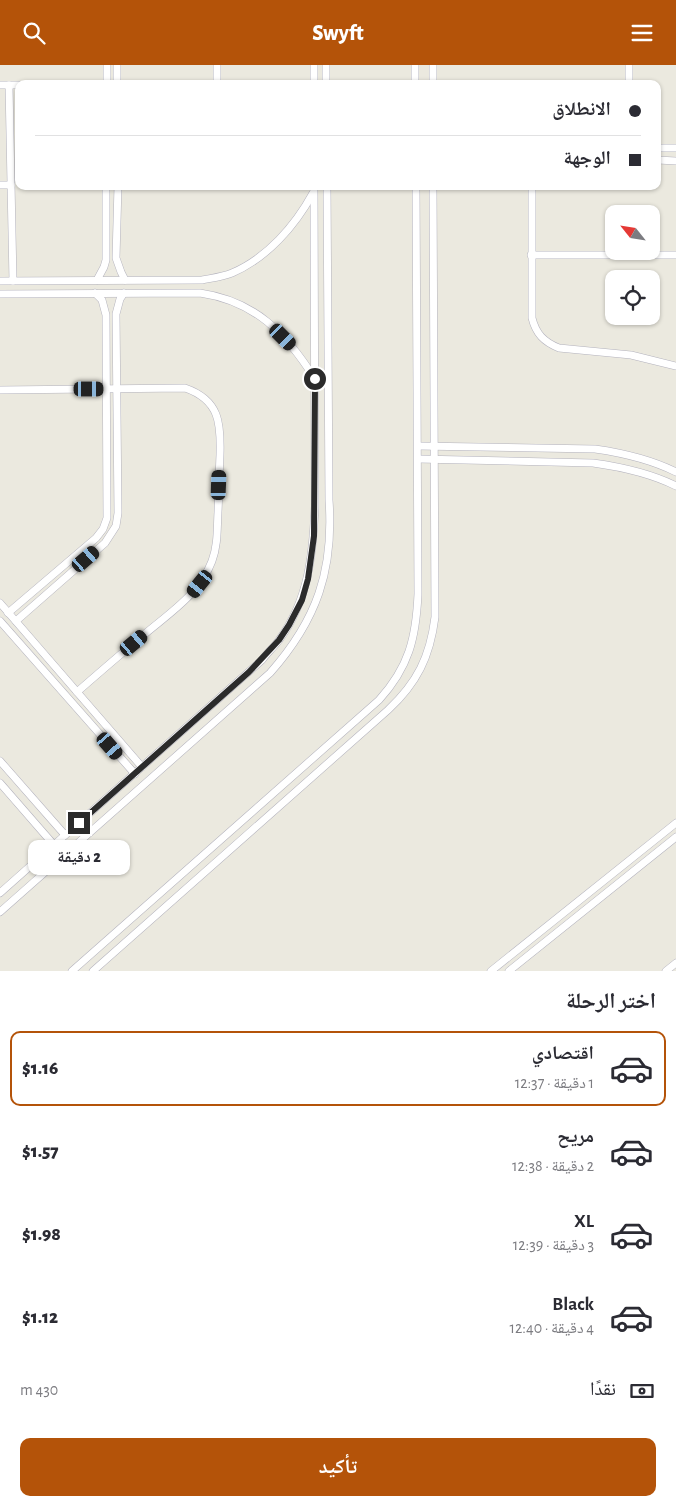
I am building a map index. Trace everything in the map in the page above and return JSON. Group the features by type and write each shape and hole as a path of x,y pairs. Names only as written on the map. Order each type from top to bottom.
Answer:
{"street":[{"path":"107,65 107,80"},
{"path":"117,65 117,80"},
{"path":"217,65 217,80"},
{"path":"314,65 314,80"},
{"path":"326,65 326,80"},
{"path":"415,65 415,80"},
{"path":"433,65 433,80"},
{"path":"629,65 629,80"},
{"path":"0,85 15,85"},
{"path":"9,85 13,281"},
{"path":"661,148 676,148"},
{"path":"661,161 676,161"},
{"path":"0,185 11,185"},
{"path":"97,280 106,260 106,190"},
{"path":"118,190 116,258 125,280"},
{"path":"0,281 202,279 232,273 246,266 283,236 304,209 313,190"},
{"path":"0,893 262,660 289,625 302,600 308,579 314,536 314,190"},
{"path":"0,912 270,673 296,640 310,615 323,583 330,541 327,190"},
{"path":"72,971 379,700 402,671 409,654 417,617 418,594 416,190"},
{"path":"93,971 388,710 401,698 421,669 433,635 435,617 433,190"},
{"path":"532,190 532,318 534,328 540,337 548,344 559,348 630,355 676,366"},
{"path":"531,255 676,255"},
{"path":"0,293 200,293 216,295 231,300 259,315 290,344 304,361 315,379"},
{"path":"8,613 96,537 106,524 108,511 106,310 102,301 95,293"},
{"path":"16,621 100,547 113,532 118,513 116,314 120,299 124,293"},
{"path":"0,390 185,388 205,398 217,415 220,435 217,535 216,548 207,573 191,595 77,692"},
{"path":"418,446 594,449 644,459 676,472"},
{"path":"418,459 593,463 641,472 676,486"},
{"path":"0,603 142,767"},
{"path":"0,621 134,774"},
{"path":"0,761 65,835"},
{"path":"0,783 54,845"},
{"path":"491,971 676,823"},
{"path":"509,971 676,837"},
{"path":"666,971 676,963"}],"route":[{"path":"79,823 262,660 289,625 302,600 308,579 314,536 315,379"}]}
